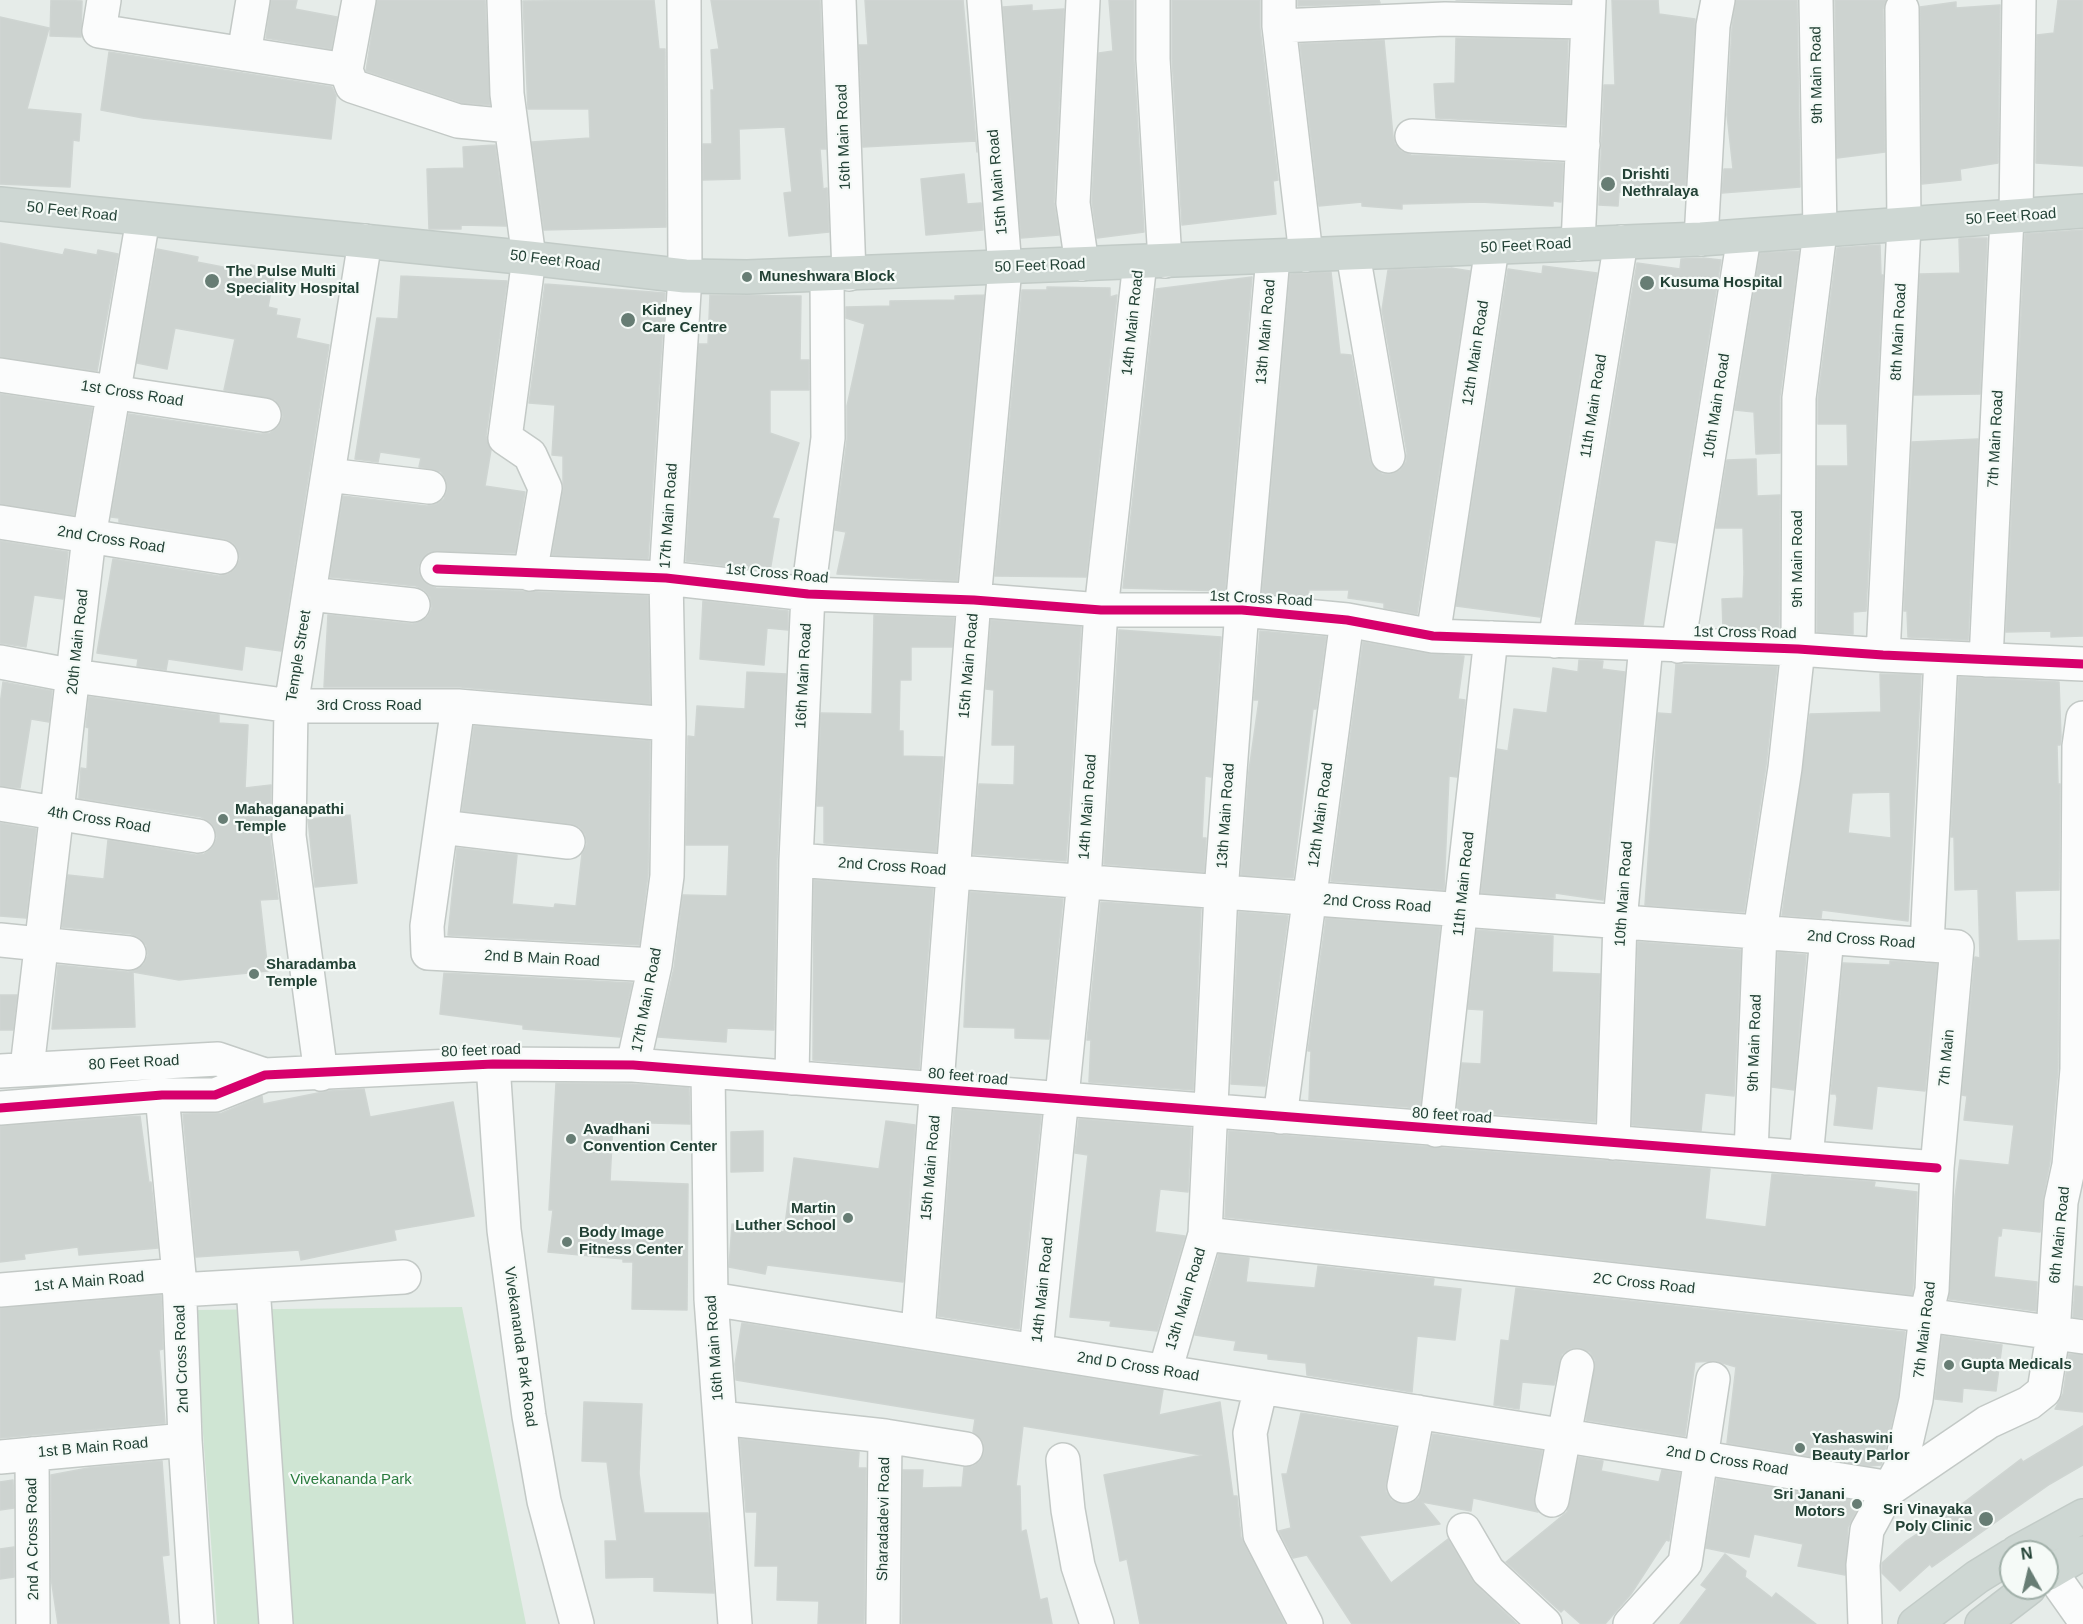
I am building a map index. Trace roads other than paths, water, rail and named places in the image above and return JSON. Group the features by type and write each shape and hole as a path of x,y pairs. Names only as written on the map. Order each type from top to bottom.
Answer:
{"main road":[{"name":"50 Feet Road","path":"0,204 685,276 838,274 1701,240 2083,212"},
{"path":"2058,1540 2083,1516"},
{"path":"2059,1558 2083,1553"},
{"path":"1915,1624 1977,1577 1999,1572"},
{"path":"1982,1624 2002,1600"}],"street":[{"path":"104,0 99,31 346,70"},
{"path":"244,54 252,0"},
{"path":"359,0 346,70 352,86 459,121 511,126"},
{"path":"504,0 507,94 529,258 505,438 530,455 544,488 530,574"},
{"name":"17th Main Road","path":"633,1065 655,965 667,876 669,724 666,578 685,276 684,0"},
{"name":"16th Main Road","path":"792,1078 796,860 808,594 828,438 838,274 839,0"},
{"name":"15th Main Road","path":"918,1332 974,600 1005,268 984,0"},
{"path":"1082,264 1073,203 1083,0"},
{"path":"1152,262 1153,0"},
{"path":"1701,240 1713,26 1718,0"},
{"name":"9th Main Road","path":"1751,1154 1760,932 1785,768 1798,649 1799,398 1820,232 1816,0"},
{"name":"7th Main Road","path":"1986,660 2011,217 2019,0"},
{"name":"8th Main Road","path":"1883,656 1904,225 1902,9"},
{"path":"1306,255 1279,13 1445,19 1588,11 1578,244"},
{"path":"1412,136 1582,145"},
{"name":"20th Main Road","path":"14,1070 43,945 89,537 143,219"},
{"name":"10th Main Road","path":"1613,1143 1620,921 1662,646 1744,237"},
{"name":"Temple Street","path":"321,1074 290,836 291,706 365,241"},
{"name":"11th Main Road","path":"1555,641 1621,243"},
{"name":"12th Main Road","path":"1433,636 1492,248"},
{"path":"1353,254 1388,456"},
{"name":"13th Main Road","path":"1164,1371 1205,1234 1221,892 1242,610 1273,257"},
{"name":"14th Main Road","path":"1036,1351 1084,881 1101,610 1152,262"},
{"name":"1st Cross Road","path":"0,375 264,415"},
{"path":"328,475 429,487"},
{"name":"2nd Cross Road","path":"0,522 221,556"},
{"name":"1st Cross Road","path":"437,569 666,578 808,594 974,600 1101,610 1242,610 1347,620 1433,636 1662,646 1798,649 1883,656 2083,664"},
{"path":"309,594 413,605"},
{"name":"12th Main Road","path":"1280,1117 1347,620"},
{"name":"11th Main Road","path":"1436,1130 1491,638"},
{"path":"1941,658 1942,946"},
{"name":"3rd Cross Road","path":"0,662 74,676 291,706 458,706 669,724"},
{"path":"458,706 441,827 568,842"},
{"name":"6th Main Road","path":"1891,1488 1988,1422 2029,1403 2044,1391 2068,1336 2061,1202 2070,1165 2080,1069 2079,746 2083,718"},
{"name":"4th Cross Road","path":"0,804 198,836"},
{"name":"2nd B Main Road","path":"441,827 427,926 428,953 655,965"},
{"name":"2nd Cross Road","path":"796,860 1942,946"},
{"path":"1806,1158 1827,937"},
{"path":"0,940 129,953"},
{"name":"7th Main","path":"1936,1168 1942,946"},
{"name":"80 Feet Road","path":"14,1070 218,1059 265,1075"},
{"name":"80 feet road","path":"0,1108 162,1095 215,1095 265,1075 493,1064 633,1065 1936,1168"},
{"name":"Vivekananda Park Road","path":"493,1064 504,1230 529,1416 544,1501 577,1624"},
{"name":"16th Main Road","path":"708,1071 711,1299 735,1624"},
{"name":"2nd Cross Road","path":"162,1095 179,1283 185,1440 197,1624"},
{"name":"7th Main Road","path":"1864,1624 1863,1565 1867,1530 1900,1469 1916,1400 1926,1315 1932,1290 1936,1168"},
{"name":"2C Cross Road","path":"1205,1234 1926,1315 2068,1336"},
{"name":"1st A Main Road","path":"0,1290 179,1283 253,1286 404,1277"},
{"path":"253,1286 276,1624"},
{"name":"2nd D Cross Road","path":"711,1299 1891,1488"},
{"path":"1552,1500 1577,1366"},
{"path":"1630,1624 1685,1563 1713,1379"},
{"path":"1261,1387 1250,1433 1260,1534 1306,1624"},
{"path":"1404,1486 1418,1412"},
{"name":"Sharadadevi Road","path":"720,1418 885,1436 883,1624"},
{"path":"885,1436 966,1449"},
{"name":"1st B Main Road","path":"0,1456 185,1440"},
{"name":"2nd A Cross Road","path":"32,1454 33,1624"},
{"path":"1063,1460 1068,1510 1078,1566 1097,1624"},
{"path":"1464,1530 1488,1571 1545,1624"},
{"path":"2059,1591 2083,1618"}],"place":[{"name":"Drishti Nethralaya","path":"1608,184"},
{"name":"Muneshwara Block","path":"747,277"},
{"name":"The Pulse Multi Speciality Hospital","path":"212,281"},
{"name":"Kusuma Hospital","path":"1647,283"},
{"name":"Kidney Care Centre","path":"628,320"},
{"name":"Mahaganapathi Temple","path":"223,819"},
{"name":"Sharadamba Temple","path":"254,974"},
{"name":"Avadhani Convention Center","path":"571,1139"},
{"name":"Martin Luther School","path":"848,1218"},
{"name":"Body Image Fitness Center","path":"567,1242"},
{"name":"Gupta Medicals","path":"1949,1365"},
{"name":"Yashaswini Beauty Parlor","path":"1800,1448"},
{"name":"Sri Janani Motors","path":"1857,1504"},
{"name":"Sri Vinayaka Poly Clinic","path":"1986,1519"}],"park label":[{"name":"Vivekananda Park","path":"351,1480"}]}
